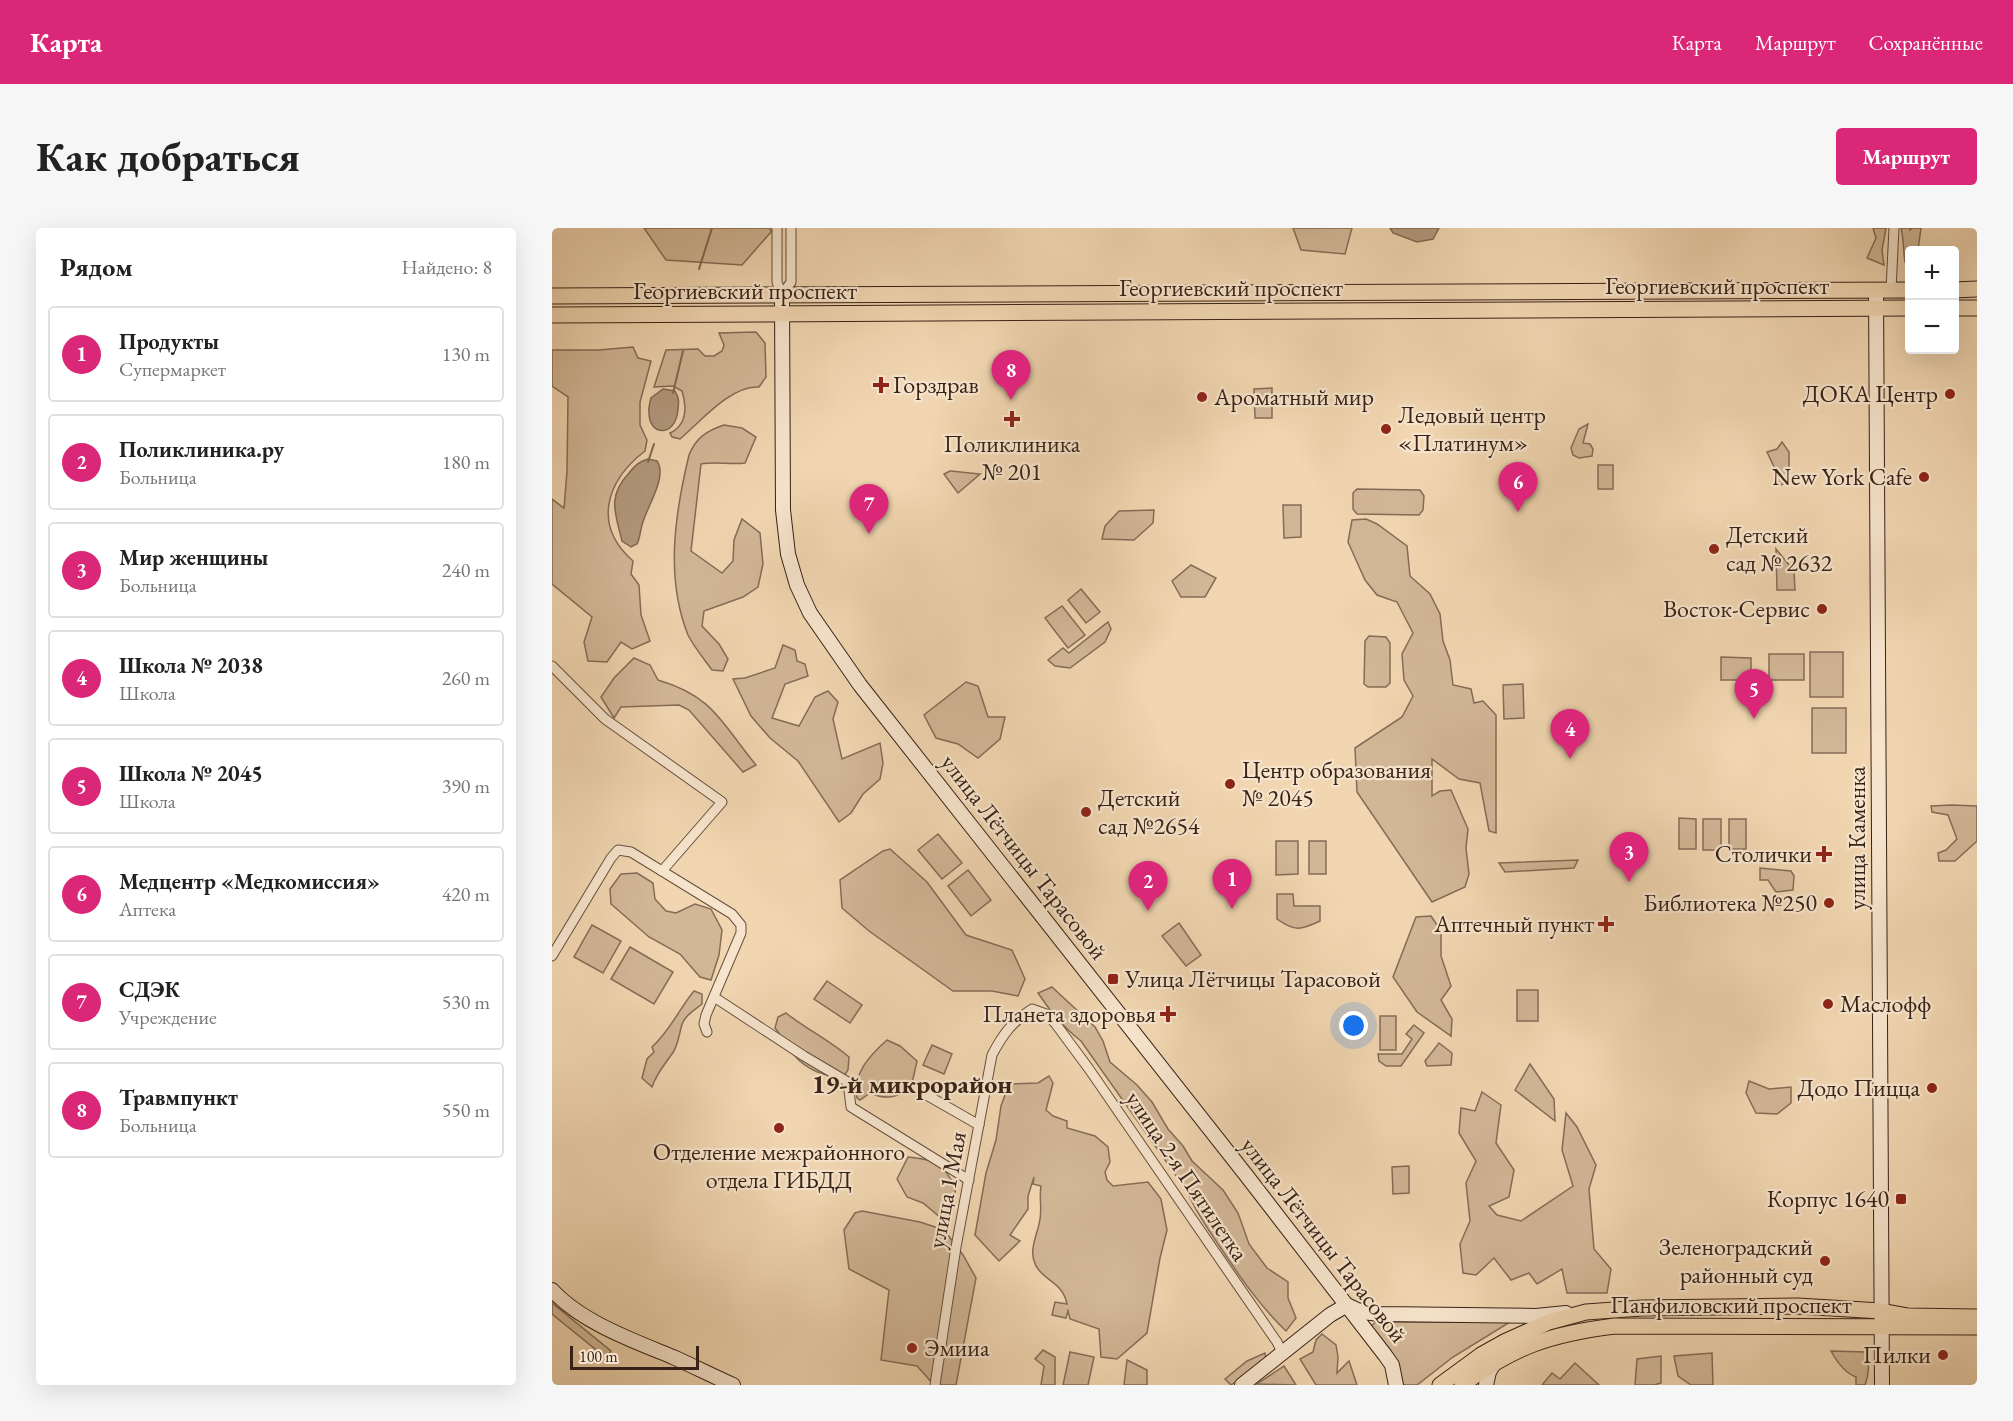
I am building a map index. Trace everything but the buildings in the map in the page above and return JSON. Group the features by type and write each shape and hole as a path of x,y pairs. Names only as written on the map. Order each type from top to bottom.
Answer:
{"main road":[{"path":"1959,290 1977,289"},
{"name":"улица Каменка","path":"1882,1385 1876,308 1884,290"},
{"name":"Георгиевский проспект","path":"552,296 1905,290"},
{"name":"улица Лётчицы Тарасовой","path":"782,295 784,524 792,570 810,613 860,685 1347,1305 1392,1365 1396,1385"},
{"name":"Георгиевский проспект","path":"552,315 1905,308"},
{"path":"1959,308 1977,308"},
{"path":"552,1290 562,1302 624,1337 732,1385"},
{"path":"1242,1385 1330,1315 1347,1305 1362,1312 1380,1314 1536,1316 1587,1312"},
{"name":"Панфиловский проспект","path":"1440,1385 1481,1355 1506,1341 1549,1322 1587,1312 1642,1308 1798,1306 1881,1311 1908,1316 1977,1317"},
{"name":"Панфиловский проспект","path":"1462,1385 1514,1351 1548,1338 1615,1326 1977,1327"},
{"path":"1486,1385 1489,1372 1495,1362"}],"street":[{"path":"777,228 777,282 782,295"},
{"path":"782,295 791,282 791,228"},
{"path":"1884,290 1894,228"},
{"path":"1728,291 1733,299 1728,308"},
{"path":"1522,309 1518,300 1523,292"},
{"path":"552,666 605,719 722,802 662,871"},
{"path":"552,956 611,858 618,850 632,852 732,914 741,925 741,933 704,1024 707,1032"},
{"path":"714,998 848,1082 851,1107 969,1180"},
{"name":"улица 1 Мая","path":"935,1385 956,1247 992,1054 1015,1020 1032,1009 1046,1014 1055,1023"},
{"name":"улица 2-я Пятилетка","path":"1055,1023 1132,1129 1283,1354"},
{"path":"916,1089 979,1125"}],"shaded area":[{"path":"644,228 770,228 771,232 742,265 666,260"},
{"path":"1293,228 1352,228 1345,254 1301,250"},
{"path":"1390,228 1439,228 1433,239 1417,242 1393,233"},
{"path":"1873,228 1886,228 1882,250 1884,265 1867,258 1876,238"},
{"path":"1901,228 1910,228 1910,230 1921,228 1919,246 1905,246 1905,262"},
{"path":"756,332 765,343 766,377 759,387 748,388 727,398 680,439 672,437 670,433 676,430 683,421 685,404 682,391 673,386 654,387 666,350 698,349 705,356 714,356 722,351 724,345 719,333"},
{"path":"633,347 638,358 651,361 640,402 640,425 647,440 645,451 621,476 613,489 608,518 612,533 620,547 633,561 631,574 639,585 641,615 650,641 632,649 621,642 607,662 588,661 584,642 592,617 552,584 552,499 564,508 568,397 552,386 552,350"},
{"path":"1272,388 1272,418 1255,418 1254,389"},
{"path":"663,389 675,391 679,402 673,425 663,430 653,426 649,409 651,398"},
{"path":"1588,424 1583,443 1590,444 1593,449 1592,456 1579,458 1573,455 1571,448 1579,429"},
{"path":"724,425 742,428 756,437 745,463 701,464 691,551 722,573 733,561 734,540 742,519 760,533 763,564 758,587 743,597 704,611 702,626 719,644 728,659 723,671 712,670 688,635 676,591 675,545 676,522 689,455 702,436"},
{"path":"1782,442 1789,452 1789,482 1777,486 1776,471 1767,452 1777,449"},
{"path":"648,459 657,461 660,475 638,542 631,547 622,541 615,513 615,497 631,470"},
{"path":"1598,465 1613,465 1613,489 1598,489"},
{"path":"950,471 980,474 958,493 944,474"},
{"path":"1357,489 1420,490 1424,496 1423,510 1419,515 1357,514 1353,509 1353,493"},
{"path":"1283,505 1301,505 1301,537 1284,538"},
{"path":"1154,510 1153,523 1134,540 1102,539 1105,526 1119,511"},
{"path":"1366,519 1377,524 1407,546 1410,576 1430,594 1440,614 1443,641 1450,660 1453,685 1471,689 1474,703 1483,701 1496,715 1496,833 1489,831 1480,783 1459,779 1432,759 1432,796 1440,791 1451,790 1468,829 1466,848 1469,874 1465,887 1432,902 1357,792 1355,748 1402,717 1413,696 1404,680 1402,654 1413,633 1397,602 1377,595 1365,580 1348,542 1352,520"},
{"path":"1776,549 1794,571 1795,590 1777,590"},
{"path":"1191,565 1216,578 1205,597 1181,597 1172,581"},
{"path":"1081,589 1100,612 1086,623 1068,600"},
{"path":"1062,606 1085,635 1068,648 1045,618"},
{"path":"1108,622 1111,629 1105,642 1070,668 1055,666 1048,660 1063,648 1069,653"},
{"path":"1369,636 1386,637 1390,643 1390,683 1386,687 1368,687 1364,684 1365,641"},
{"path":"783,645 795,650 797,661 805,664 808,676 785,684 772,718 799,726 815,697 828,691 838,702 833,719 842,759 880,743 883,763 880,779 863,794 851,813 839,822 798,761 770,738 751,716 733,679 745,678 775,668"},
{"path":"1810,652 1843,652 1843,697 1810,697"},
{"path":"1769,654 1804,654 1804,680 1769,680"},
{"path":"1721,657 1751,658 1751,680 1721,680"},
{"path":"634,658 650,665 658,680 677,687 705,703 725,724 756,765 743,772 689,710 679,705 621,707 614,718 601,697 614,678"},
{"path":"966,682 978,686 988,717 1005,717 1000,739 978,758 958,744 936,738 924,715"},
{"path":"1523,684 1524,718 1504,719 1503,685"},
{"path":"1812,708 1846,708 1846,753 1812,753"},
{"path":"1931,806 1977,806 1977,841 1955,861 1939,861 1938,853 1946,850 1957,839 1948,815 1932,812"},
{"path":"1679,818 1696,819 1696,849 1679,849"},
{"path":"1703,819 1721,819 1721,850 1703,850"},
{"path":"1729,819 1746,819 1746,849 1729,849"},
{"path":"938,834 962,863 942,879 918,850"},
{"path":"1276,841 1298,841 1298,874 1276,875"},
{"path":"1309,841 1326,841 1326,874 1309,874"},
{"path":"890,849 927,882 966,935 1012,950 1025,979 1018,996 992,991 953,991 869,931 842,908 840,880 883,851"},
{"path":"1578,860 1574,868 1505,872 1499,863"},
{"path":"1760,868 1791,871 1794,876 1793,890 1776,892 1768,880 1760,880"},
{"path":"968,870 991,900 971,916 948,886"},
{"path":"637,873 653,883 655,899 666,911 676,913 695,904 711,909 722,930 719,955 711,980 700,977 680,954 649,937 611,904 610,889 621,874"},
{"path":"1277,894 1293,894 1294,906 1320,906 1320,921 1298,928 1283,923 1277,919"},
{"path":"1431,916 1441,931 1441,956 1451,986 1441,1000 1452,1019 1451,1036 1417,1012 1393,977 1416,917"},
{"path":"1179,923 1201,955 1186,966 1162,936"},
{"path":"592,925 621,941 603,973 574,957"},
{"path":"630,947 673,972 654,1004 611,979"},
{"path":"827,981 862,1005 850,1023 814,999"},
{"path":"1052,987 1095,1027 1103,1041 1110,1062 1137,1085 1152,1102 1168,1129 1192,1161 1223,1190 1238,1213 1249,1244 1267,1268 1288,1282 1288,1298 1296,1318 1286,1331 1235,1269 1202,1220 1187,1191 1081,1041 1058,1019 1038,993"},
{"path":"1517,990 1538,990 1538,1021 1517,1021"},
{"path":"694,991 702,994 702,1004 689,1014 682,1024 674,1051 659,1072 652,1087 642,1078 647,1059 654,1052 652,1047 664,1034"},
{"path":"786,1013 849,1057 848,1070 844,1076 830,1076 816,1072 794,1055 775,1028 778,1017"},
{"path":"1380,1016 1396,1016 1396,1050 1380,1050"},
{"path":"1414,1025 1424,1033 1401,1066 1386,1066 1379,1061 1378,1054 1402,1054 1412,1039 1406,1034"},
{"path":"887,1040 900,1046 917,1061 911,1088 891,1097 881,1097 870,1093 860,1100 857,1098 856,1089 860,1073 874,1052"},
{"path":"1439,1043 1452,1053 1451,1065 1427,1066 1425,1061"},
{"path":"932,1045 952,1054 944,1074 923,1065"},
{"path":"1530,1064 1554,1099 1555,1121 1515,1090"},
{"path":"1049,1076 1053,1083 1046,1110 1053,1116 1067,1121 1067,1128 1095,1136 1108,1147 1110,1162 1105,1172 1107,1180 1113,1186 1148,1182 1161,1199 1167,1230 1147,1333 1117,1359 1101,1357 1099,1329 1070,1319 1068,1311 1066,1318 1052,1315 1055,1302 1067,1304 1062,1292 1038,1269 1033,1256 1041,1215 1041,1186 1033,1184 1034,1177 1028,1196 1028,1209 1010,1235 1020,1241 999,1261 975,1235 986,1173 996,1140 1001,1106 1009,1084 1038,1083"},
{"path":"1749,1081 1769,1089 1791,1087 1791,1103 1777,1114 1756,1113 1746,1093"},
{"path":"1482,1092 1501,1105 1496,1143 1514,1170 1509,1197 1489,1206 1497,1215 1521,1221 1573,1186 1562,1150 1566,1113 1577,1127 1596,1165 1589,1189 1594,1249 1611,1269 1607,1293 1567,1293 1562,1269 1537,1284 1529,1273 1511,1280 1494,1258 1476,1275 1463,1273 1460,1244 1470,1221 1466,1183 1476,1161 1459,1133 1461,1108 1475,1111"},
{"path":"908,1157 932,1161 942,1167 950,1178 956,1187 950,1218 941,1218 923,1203 907,1197 897,1179"},
{"path":"1409,1166 1409,1193 1393,1194 1392,1167"},
{"path":"862,1211 920,1222 944,1230 963,1255 976,1278 956,1385 934,1385 917,1366 881,1360 889,1290 849,1269 844,1230 855,1213"},
{"path":"552,1303 611,1351 606,1358 552,1314"},
{"path":"1376,1322 1510,1322 1453,1357 1417,1385 1403,1385 1398,1362 1372,1330 1371,1326"},
{"path":"1322,1334 1336,1345 1337,1373 1349,1361 1357,1385 1316,1385 1300,1359 1313,1352 1316,1340"},
{"path":"1043,1350 1055,1357 1055,1385 1041,1385 1044,1366 1035,1359"},
{"path":"1831,1351 1865,1352 1868,1368 1865,1385 1856,1385 1856,1377 1842,1367"},
{"path":"1070,1352 1094,1357 1088,1385 1063,1385"},
{"path":"1265,1353 1266,1360 1231,1385 1225,1379 1247,1361"},
{"path":"1712,1353 1713,1385 1691,1385 1678,1376 1674,1356"},
{"path":"1661,1356 1661,1383 1635,1385 1637,1359"},
{"path":"1127,1360 1147,1370 1147,1385 1124,1385"},
{"path":"1575,1363 1599,1385 1542,1385 1552,1373 1560,1379"},
{"path":"1284,1366 1296,1385 1257,1384"}],"waterway":[{"path":"699,269 712,228"},
{"path":"673,393 683,351"},
{"path":"648,462 654,444"}],"place":[{"name":"Горздрав","path":"881,385"},
{"name":"ДОКА Центр","path":"1950,394"},
{"name":"Ароматный мир","path":"1202,397"},
{"name":"Травмпункт","path":"1011,400"},
{"name":"Поликлиника № 201","path":"1012,419"},
{"name":"Ледовый центр «Платинум»","path":"1386,429"},
{"name":"New York Cafe","path":"1924,477"},
{"name":"Медцентр «Медкомиссия»","path":"1518,512"},
{"name":"СДЭК","path":"869,534"},
{"name":"Детский сад № 2632","path":"1714,549"},
{"name":"Восток-Сервис","path":"1822,609"},
{"name":"Школа № 2045","path":"1754,719"},
{"name":"Школа № 2038","path":"1570,759"},
{"name":"Центр образования № 2045","path":"1230,784"},
{"name":"Детский сад №2654","path":"1086,812"},
{"name":"Столички","path":"1824,854"},
{"name":"Мир женщины","path":"1629,882"},
{"name":"Библиотека №250","path":"1829,903"},
{"name":"Продукты","path":"1232,909"},
{"name":"Поликлиника.ру","path":"1148,911"},
{"name":"Аптечный пункт","path":"1606,924"},
{"name":"Улица Лётчицы Тарасовой","path":"1113,979"},
{"name":"Маслофф","path":"1828,1004"},
{"name":"Планета здоровья","path":"1168,1014"},
{"name":"Додо Пицца","path":"1932,1088"},
{"name":"Отделение межрайонного отдела ГИБДД","path":"779,1128"},
{"name":"Корпус 1640","path":"1901,1199"},
{"name":"Зеленоградский районный суд","path":"1825,1261"},
{"name":"Эмииа","path":"912,1348"},
{"name":"Пилки","path":"1943,1355"}],"district":[{"name":"19-й микрорайон","path":"912,1084"}]}
